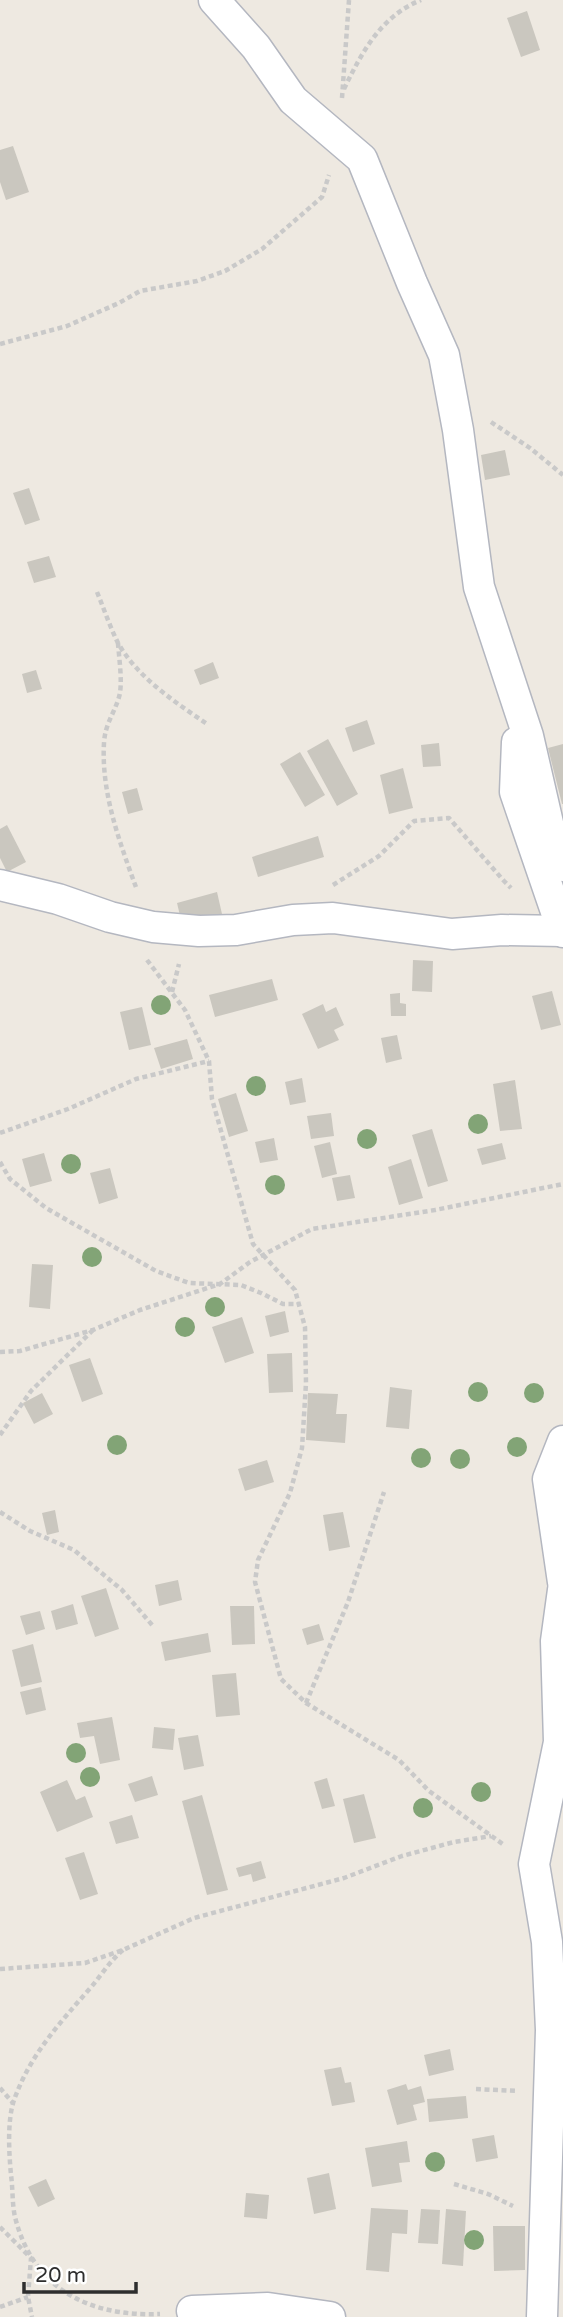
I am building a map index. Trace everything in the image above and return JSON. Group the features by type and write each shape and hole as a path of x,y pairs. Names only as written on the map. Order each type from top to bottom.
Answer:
{"street":[{"path":"214,0 256,47 293,100 362,159 412,284 444,355 480,587 528,736 550,832 563,866"},
{"path":"0,885 153,927 199,931 236,930 293,920 333,918 452,934 502,930 563,931 515,792 517,742 528,736"},
{"path":"563,1441 548,1479 563,1582"},
{"path":"542,2317 551,2030 547,1942 534,1864 559,1742 556,1641 563,1590"},
{"path":"534,1864 563,1875"},
{"path":"192,2311 268,2308 330,2317"}],"path":[{"path":"0,344 67,326 140,291 197,281 225,271 262,249 322,197 340,141 349,0"},
{"path":"343,93 362,55 392,16 421,0"},
{"path":"452,397 530,448 563,475"},
{"path":"97,592 118,643 135,666 170,699 208,724"},
{"path":"118,643 120,695 108,719 104,741 104,782 136,889 153,927"},
{"path":"293,920 342,877 379,856 414,821 449,818 513,889"},
{"path":"110,917 156,971 184,1010 209,1061 212,1099 253,1244 295,1290 306,1327 302,1448 290,1493 258,1560 255,1582 281,1679 306,1703 399,1760 429,1791 534,1864"},
{"path":"0,1133 68,1109 136,1079 209,1061"},
{"path":"0,1162 10,1179 46,1208 156,1271 189,1283 241,1285 283,1304 299,1304"},
{"path":"0,1352 20,1351 93,1330 140,1310 220,1284 250,1262 312,1229 435,1210 563,1184"},
{"path":"0,1435 31,1391 93,1330"},
{"path":"306,1703 348,1602 384,1492"},
{"path":"0,1512 30,1531 74,1550 122,1590 153,1626"},
{"path":"0,1969 85,1963 123,1950 194,1918 344,1878 402,1856 454,1842 491,1836"},
{"path":"32,2317 28,2297 31,2258 15,2217 9,2148 13,2103 32,2058 61,2020 123,1950"},
{"path":"0,2088 13,2103"},
{"path":"0,2227 58,2290 98,2311 142,2316 192,2311"},
{"path":"0,2307 28,2297"}],"building":[{"path":"527,11 540,50 521,57 507,18"},
{"path":"13,146 29,192 6,200 0,182 0,150"},
{"path":"505,450 510,475 485,480 481,455"},
{"path":"29,488 40,520 25,525 13,493"},
{"path":"49,556 56,577 34,583 27,562"},
{"path":"213,662 219,678 200,685 194,670"},
{"path":"36,670 42,689 27,693 22,674"},
{"path":"367,720 375,744 353,752 345,728"},
{"path":"328,739 358,794 337,806 307,751"},
{"path":"439,743 441,766 423,767 421,745"},
{"path":"563,744 563,804 562,804 548,748"},
{"path":"300,752 325,795 305,807 280,764"},
{"path":"403,768 413,808 389,814 380,775"},
{"path":"137,788 143,810 128,814 122,792"},
{"path":"7,825 26,862 7,872 0,858 0,829"},
{"path":"318,836 324,857 258,877 252,857"},
{"path":"217,892 222,914 182,924 177,903"},
{"path":"413,960 433,961 432,992 412,991"},
{"path":"272,979 278,1000 215,1017 209,995"},
{"path":"552,991 561,1025 541,1030 532,996"},
{"path":"400,993 400,1003 406,1004 406,1016 391,1016 390,994"},
{"path":"323,1004 326,1012 336,1007 344,1025 334,1030 339,1040 318,1049 302,1014"},
{"path":"142,1007 151,1045 129,1050 120,1012"},
{"path":"397,1035 402,1059 386,1063 381,1038"},
{"path":"187,1039 193,1059 161,1069 154,1048"},
{"path":"302,1078 306,1102 290,1105 285,1082"},
{"path":"515,1080 522,1129 500,1131 493,1084"},
{"path":"236,1093 248,1131 229,1137 218,1099"},
{"path":"331,1113 334,1136 311,1139 307,1116"},
{"path":"432,1129 448,1181 428,1187 412,1135"},
{"path":"274,1138 278,1160 260,1163 255,1142"},
{"path":"330,1142 337,1174 322,1178 314,1146"},
{"path":"502,1143 506,1159 482,1165 477,1149"},
{"path":"44,1153 52,1181 30,1187 22,1159"},
{"path":"411,1159 423,1198 399,1205 388,1167"},
{"path":"110,1168 118,1198 99,1204 90,1173"},
{"path":"350,1175 355,1198 337,1201 332,1178"},
{"path":"32,1264 53,1265 50,1309 29,1307"},
{"path":"285,1311 289,1332 270,1337 265,1316"},
{"path":"242,1317 254,1353 225,1363 212,1327"},
{"path":"292,1353 293,1392 269,1393 267,1354"},
{"path":"90,1358 103,1394 82,1402 69,1365"},
{"path":"390,1387 412,1390 409,1429 386,1427"},
{"path":"42,1393 53,1414 34,1424 23,1403"},
{"path":"308,1393 338,1394 336,1414 347,1414 345,1443 306,1440"},
{"path":"267,1460 274,1482 245,1491 238,1469"},
{"path":"55,1510 59,1532 47,1535 42,1513"},
{"path":"343,1512 350,1547 329,1551 323,1515"},
{"path":"178,1580 182,1600 159,1606 155,1585"},
{"path":"106,1588 119,1629 95,1637 81,1596"},
{"path":"73,1604 78,1624 56,1630 51,1611"},
{"path":"230,1606 254,1606 255,1644 232,1645"},
{"path":"40,1611 45,1629 26,1635 20,1616"},
{"path":"319,1624 324,1640 307,1645 302,1629"},
{"path":"208,1633 211,1652 165,1661 161,1642"},
{"path":"33,1644 42,1682 21,1687 12,1650"},
{"path":"236,1673 240,1715 216,1717 212,1675"},
{"path":"41,1687 46,1710 26,1715 20,1692"},
{"path":"112,1717 120,1760 100,1764 94,1736 80,1738 77,1723"},
{"path":"154,1727 175,1729 173,1750 152,1748"},
{"path":"198,1735 204,1766 184,1770 178,1738"},
{"path":"152,1776 158,1795 135,1802 128,1784"},
{"path":"327,1778 335,1806 322,1809 314,1782"},
{"path":"67,1780 76,1800 85,1796 93,1817 57,1832 40,1792"},
{"path":"364,1794 376,1838 354,1843 343,1799"},
{"path":"202,1795 228,1890 207,1895 182,1801"},
{"path":"132,1815 139,1838 116,1844 109,1822"},
{"path":"84,1852 98,1894 80,1900 65,1858"},
{"path":"261,1861 266,1878 253,1882 251,1874 239,1877 236,1868"},
{"path":"450,2049 454,2070 429,2076 424,2055"},
{"path":"341,2067 345,2083 351,2082 355,2102 332,2106 324,2070"},
{"path":"406,2084 408,2090 421,2086 425,2102 413,2105 417,2120 397,2125 387,2090"},
{"path":"466,2096 468,2118 429,2122 427,2099"},
{"path":"494,2135 498,2158 476,2162 472,2139"},
{"path":"407,2141 410,2162 399,2163 402,2182 372,2187 365,2148"},
{"path":"329,2173 336,2209 314,2214 307,2178"},
{"path":"46,2179 55,2199 38,2207 28,2187"},
{"path":"246,2193 269,2195 267,2219 244,2217"},
{"path":"371,2208 408,2210 407,2234 392,2233 389,2272 366,2270"},
{"path":"421,2209 440,2210 438,2244 418,2243"},
{"path":"446,2209 466,2211 463,2266 442,2264"},
{"path":"493,2226 525,2226 525,2270 494,2271"}]}
